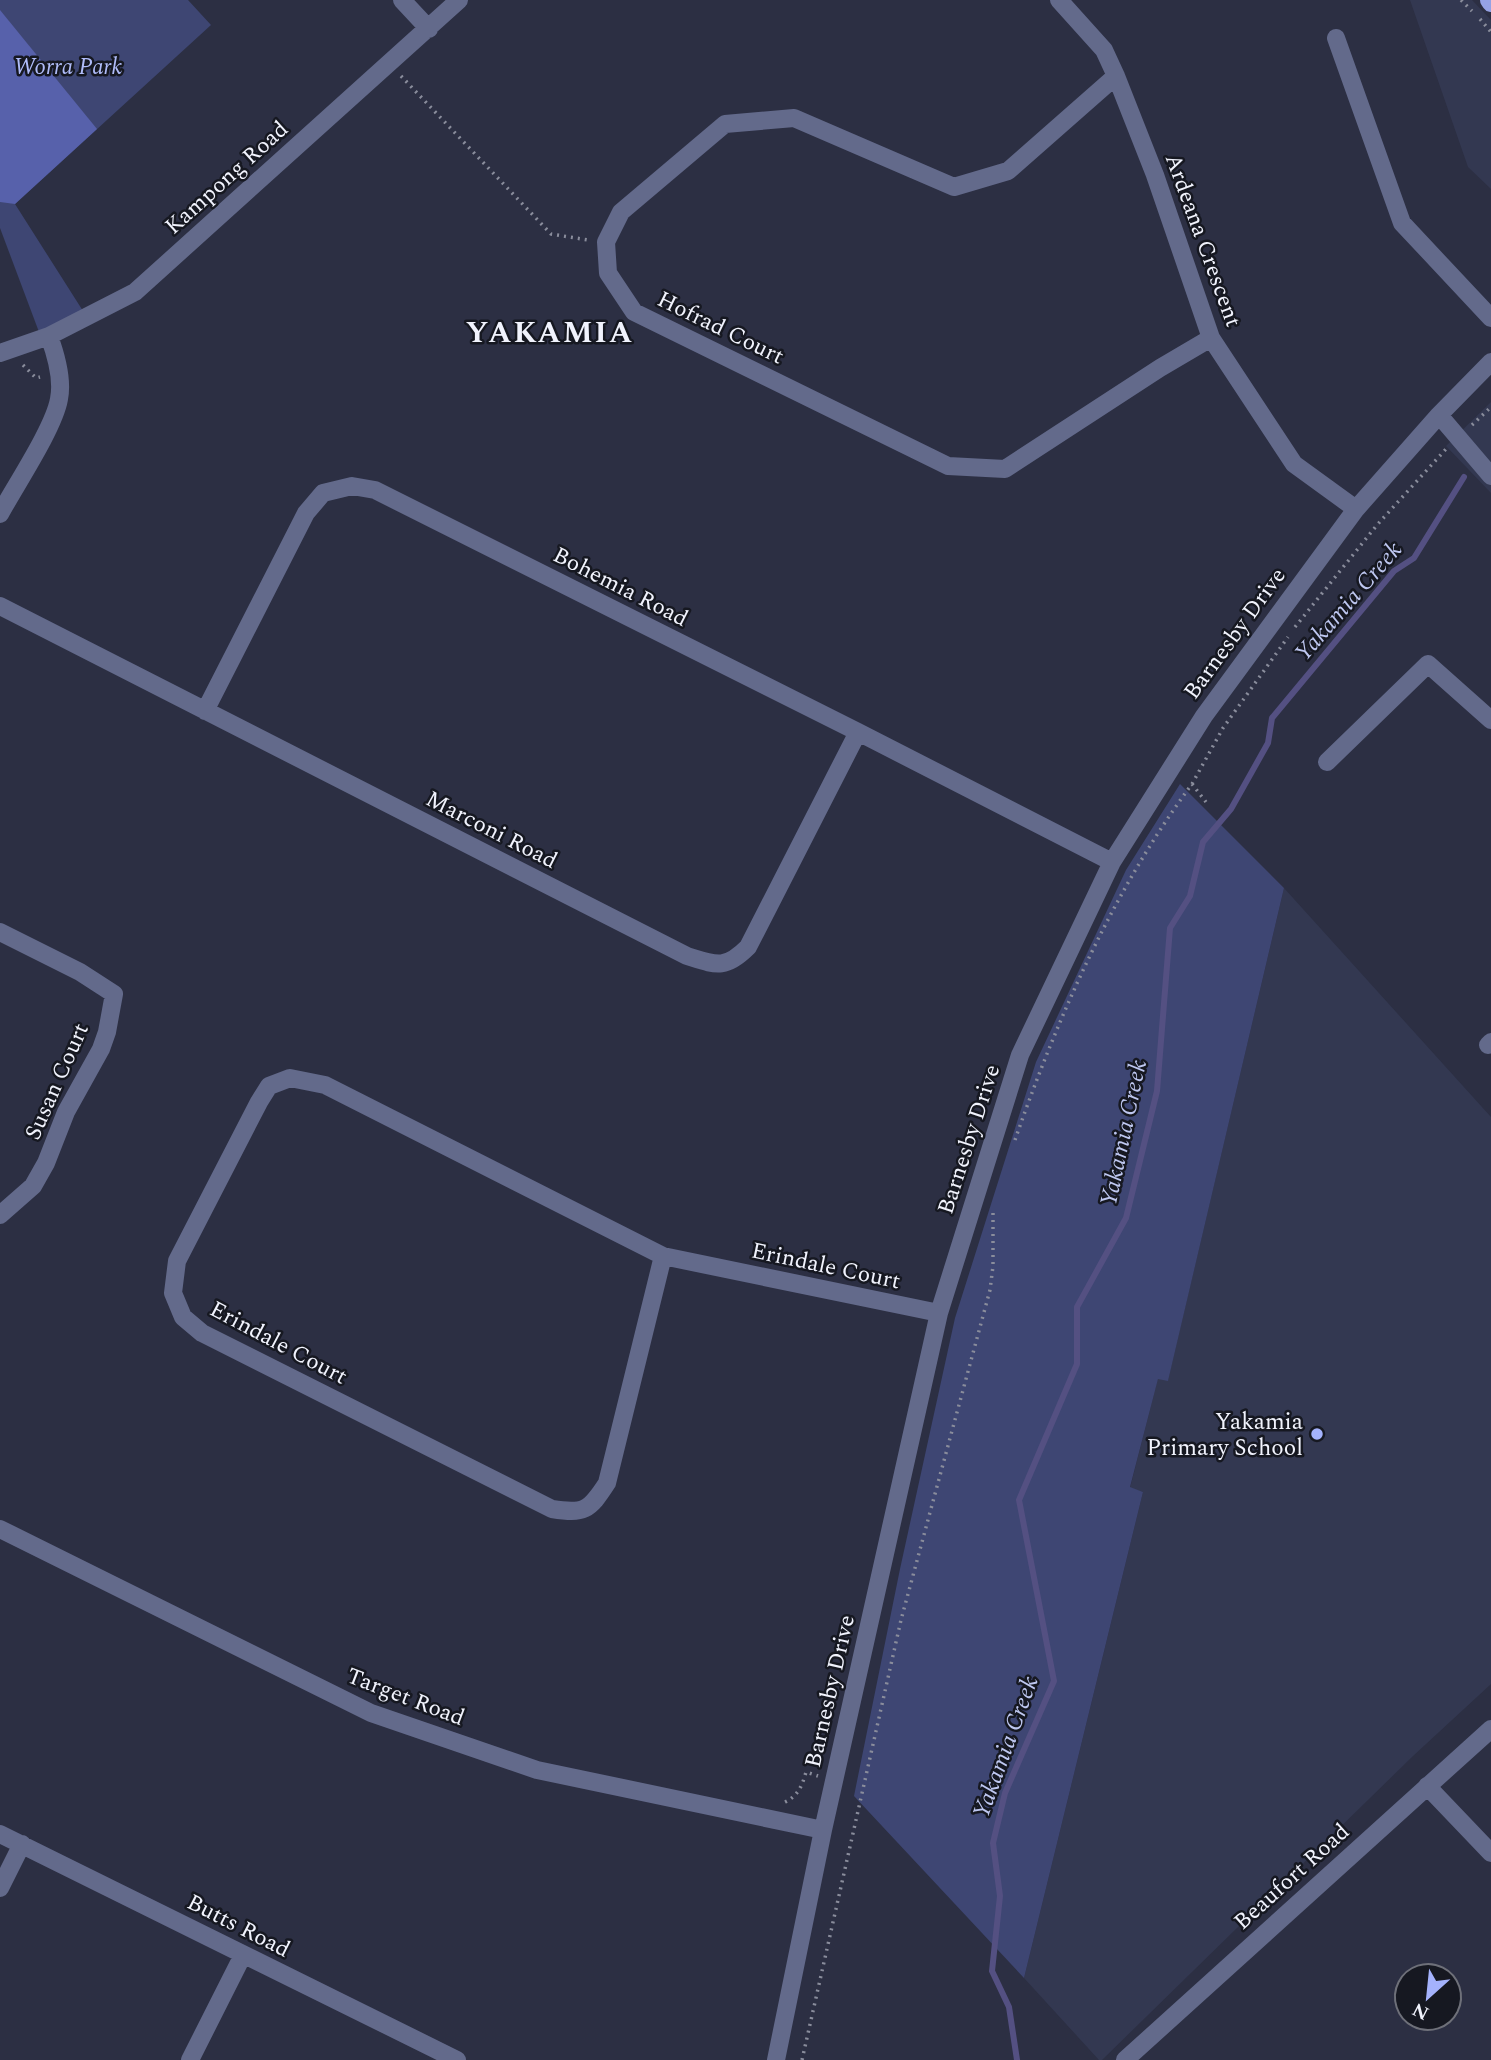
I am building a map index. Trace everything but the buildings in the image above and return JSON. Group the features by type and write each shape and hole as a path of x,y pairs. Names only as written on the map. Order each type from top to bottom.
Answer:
{"street":[{"path":"402,0 429,29"},
{"name":"Kampong Road","path":"0,353 49,335 135,292 459,0"},
{"name":"Ardeana Crescent","path":"1059,0 1104,50 1116,75 1155,175 1211,338 1294,464 1356,509"},
{"path":"1336,38 1402,223 1491,318"},
{"path":"606,242 621,212 724,124 793,118 954,187 1008,171 1116,75"},
{"name":"Hofrad Court","path":"606,242 608,273 634,312 948,466 1005,469 1211,338"},
{"path":"0,514 47,429 59,401 60,382 49,335"},
{"name":"Barnesby Drive","path":"776,2060 823,1830 939,1313 1020,1055 1112,862 1204,716 1356,509 1438,415 1491,362"},
{"path":"1438,415 1491,476"},
{"name":"Bohemia Road","path":"205,711 306,513 323,493 352,486 375,490 1112,862"},
{"name":"Marconi Road","path":"0,606 687,956 712,964 734,961 748,947 858,732"},
{"path":"1327,762 1428,664 1491,720"},
{"name":"Susan Court","path":"0,932 80,972 114,994 101,1049 66,1112 46,1163 33,1186 0,1215"},
{"name":"Erindale Court","path":"663,1256 607,1483 595,1502 576,1513 552,1509 202,1333 183,1317 173,1293 177,1261 259,1102 268,1086 290,1078 325,1085 663,1256 939,1313"},
{"name":"Target Road","path":"0,1529 371,1713 537,1770 823,1830"},
{"name":"Beaufort Road","path":"1125,2060 1491,1729"},
{"path":"1427,1786 1491,1853"},
{"name":"Butts Road","path":"0,1834 457,2060"},
{"path":"0,1888 22,1844"},
{"path":"190,2060 243,1955"}],"path":[{"path":"394,69 551,234 606,242"},
{"path":"18,364 24,366 36,378 58,370"},
{"path":"1015,1142 1069,1006 1132,874 1158,830 1192,784 1223,728 1294,629 1377,525 1457,439 1491,407"},
{"path":"1192,784 1206,802"},
{"path":"802,2060 916,1562 990,1290 994,1203"},
{"path":"785,1802 794,1797 802,1786 806,1772 864,1788"}],"shaded area":[{"path":"1410,0 1472,0 1491,20 1491,189 1468,167"},
{"path":"0,10 97,129 15,204 0,202"},
{"path":"1491,402 1491,493 1446,446"},
{"name":"Yakamia Primary School","path":"1284,888 1491,1117 1491,1684 1099,2060 1024,1978 1143,1492 1130,1488 1158,1378 1168,1380"}],"green space":[{"name":"Worra Park","path":"0,0 188,0 211,25 15,204 83,311 39,332 0,228"},
{"path":"1180,784 1284,888 1168,1381 1158,1379 1130,1487 1143,1492 1024,1978 854,1796 955,1318 1036,1062 1126,870"}],"waterway":[{"name":"Yakamia Creek","path":"1017,2060 1009,2007 992,1971 1000,1896 993,1843 1005,1793 1054,1681 1019,1500 1077,1364 1077,1307 1126,1218 1157,1091 1170,928 1190,896 1203,842 1231,809 1268,743 1272,718 1394,571 1414,558 1464,477"}],"place":[{"name":"Yakamia Primary School","path":"1317,1434"}],"district":[{"name":"YAKAMIA","path":"550,332"}]}
